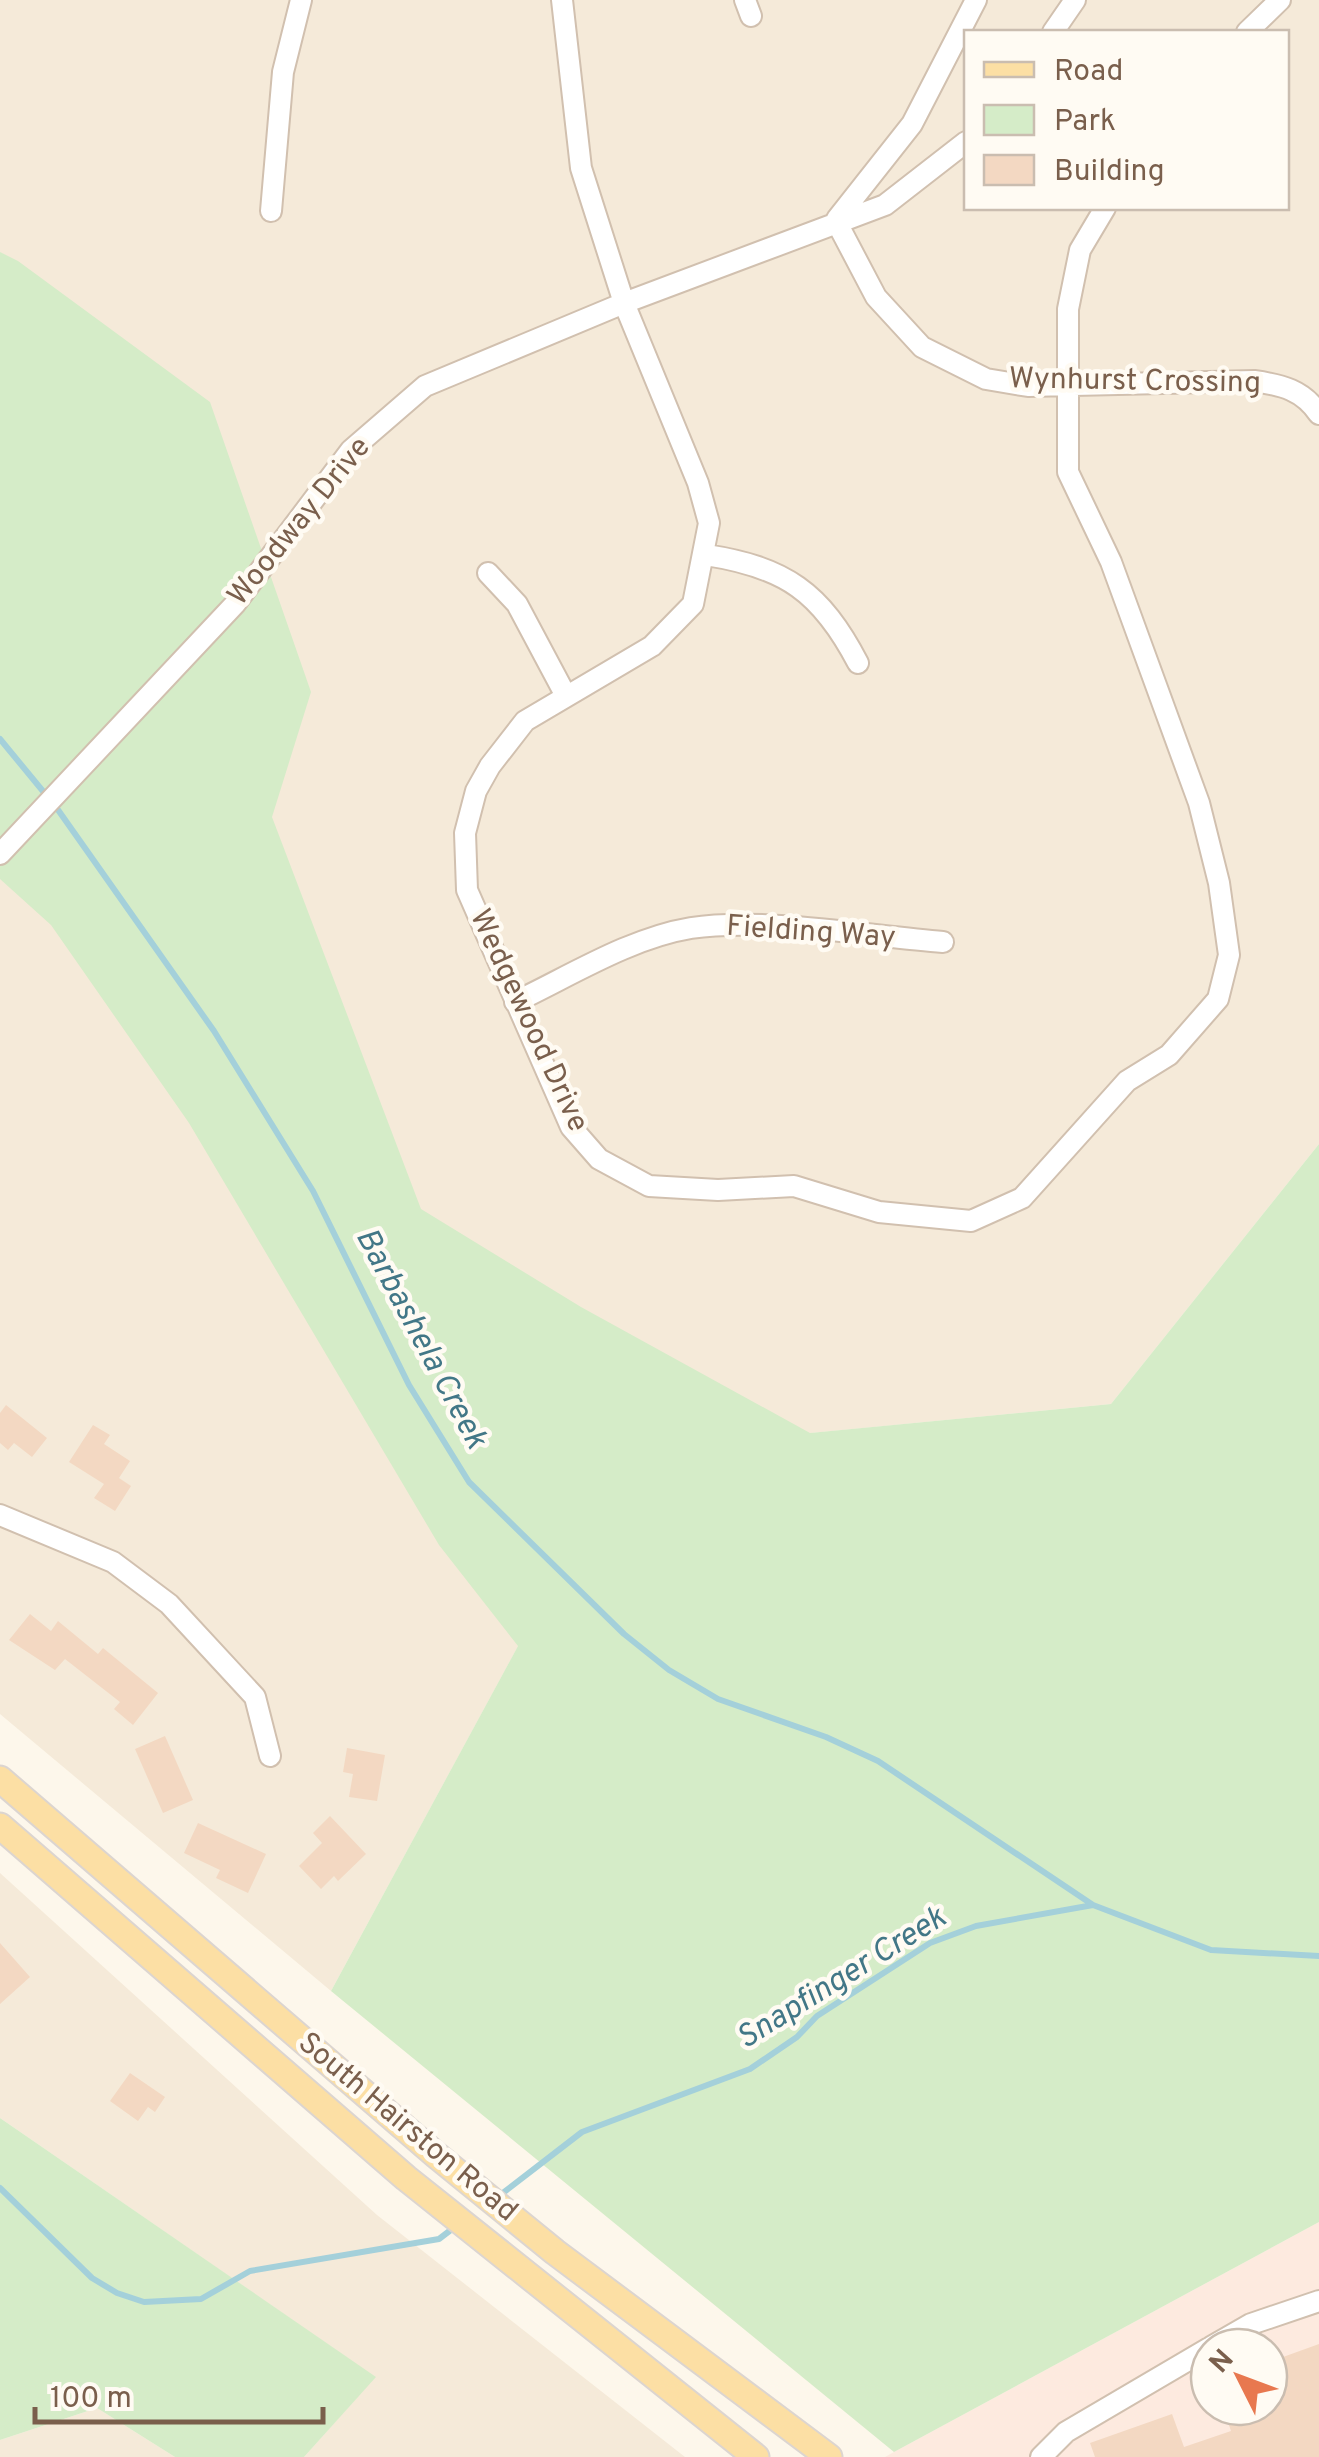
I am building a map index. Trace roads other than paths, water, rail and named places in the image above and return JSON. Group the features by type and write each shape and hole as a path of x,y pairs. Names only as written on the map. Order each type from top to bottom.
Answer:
{"main road":[{"name":"South Hairston Road","path":"0,1779 436,2155 555,2252 829,2457"},
{"name":"South Hairston Road","path":"0,1826 406,2178 756,2457"}],"street":[{"path":"271,211 283,72 301,0"},
{"name":"Wedgewood Drive","path":"562,0 581,168 624,303 698,483 709,523 706,555 694,604 652,646 525,720 490,766 476,791 465,832 468,890 570,1126 599,1159 636,1181 650,1186 718,1190 794,1186 878,1212 970,1221 1022,1198 1127,1081 1168,1055 1218,1000 1230,955 1219,883 1199,802 1111,562 1068,472 1068,309 1080,250 1105,210"},
{"path":"836,221 912,124 976,0"},
{"path":"1053,30 1075,0"},
{"path":"1249,30 1280,0"},
{"name":"Woodway Drive","path":"0,854 202,641 274,558 351,450 425,386 624,303 885,205 964,144"},
{"name":"Wynhurst Crossing","path":"836,221 876,297 922,346 986,379 1028,386 1254,381 1284,386 1316,400"},
{"path":"706,555 742,560 789,578 821,606 858,663"},
{"path":"488,572 518,604 566,696"},
{"name":"Fielding Way","path":"515,1002 658,936 691,928 734,925 943,942"},
{"path":"0,1516 112,1562 169,1604 254,1697 270,1756"},
{"path":"1246,2327 1319,2301"},
{"path":"1041,2457 1066,2432 1189,2360"}],"waterway":[{"name":"Barbashela Creek","path":"0,739 56,807 214,1031 313,1191 409,1385 469,1482 624,1634 669,1670 718,1699 826,1737 878,1761 1093,1905"},
{"name":"Snapfinger Creek","path":"499,2196 582,2132 750,2069 797,2037 817,2016 930,1943 976,1926 1093,1905 1211,1950 1319,1956"},
{"name":"Snapfinger Creek","path":"0,2188 92,2278 117,2293 144,2302 201,2299 250,2271 439,2239 456,2226"}]}
